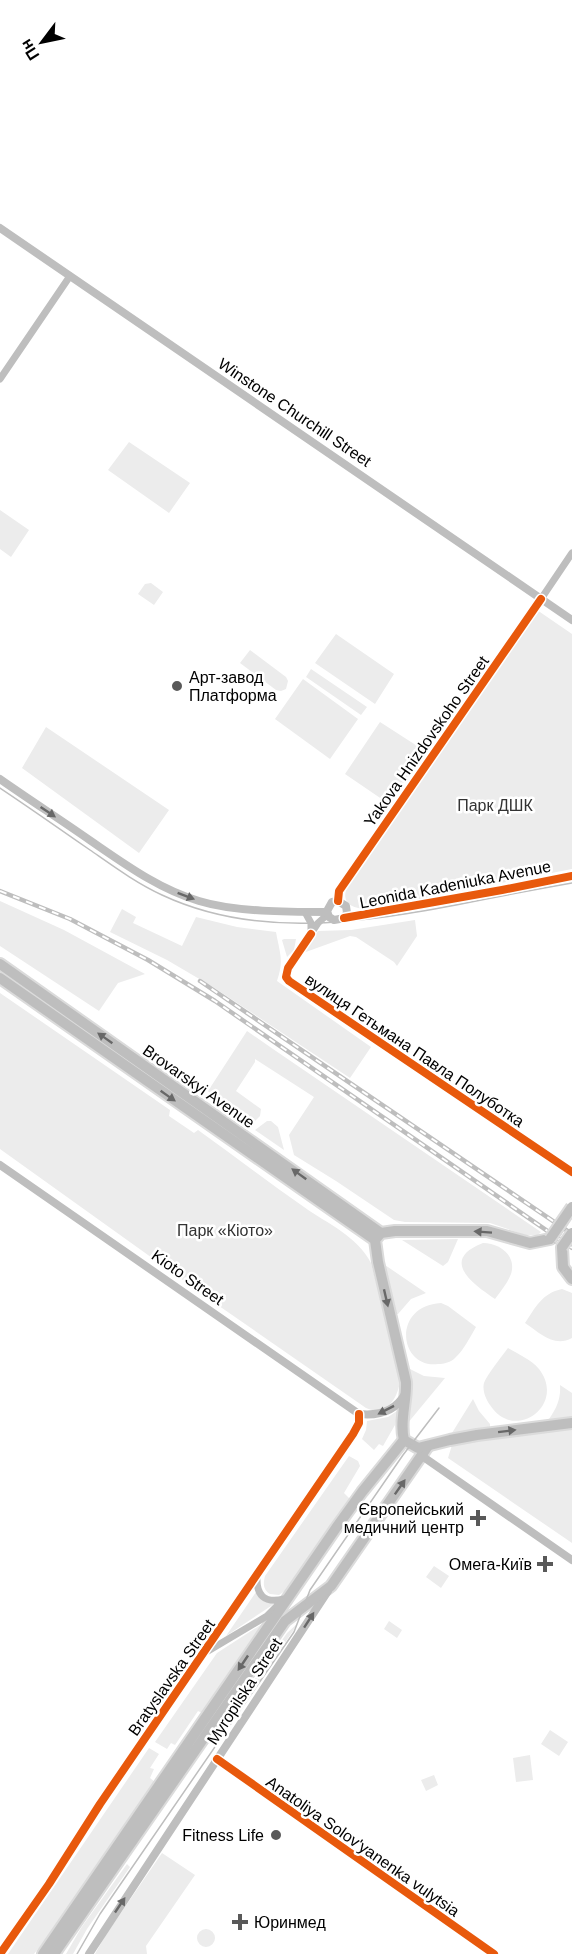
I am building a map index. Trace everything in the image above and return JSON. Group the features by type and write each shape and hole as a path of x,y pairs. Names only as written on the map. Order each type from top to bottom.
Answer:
{"main road":[{"name":"Brovarskyi Avenue","path":"0,964 378,1237"},
{"name":"Brovarskyi Avenue","path":"0,978 378,1237"},
{"path":"545,1241 572,1207"},
{"path":"562,1252 545,1241 530,1243 487,1231 395,1232 378,1237 378,1262 406,1382 402,1425 404,1440 418,1449 477,1435 572,1423"},
{"path":"572,1233 562,1252 563,1267 572,1279"},
{"name":"Bratyslavska Street","path":"50,1952 282,1601 362,1492 404,1440"},
{"name":"Myropilska Street","path":"331,1586 428,1446"},
{"name":"Bratyslavska Street","path":"50,1952 288,1617 331,1586"},
{"path":"282,1601 288,1608 288,1617"}],"street":[{"name":"Winstone Churchill Street","path":"0,228 572,621"},
{"path":"0,379 70,276"},
{"name":"Yakova Hnizdovskoho Street","path":"338,901 339,891 572,553"},
{"path":"0,779 134,870 165,887 209,904 272,911 327,913 334,920 344,918 347,909 338,901 329,905 327,913"},
{"name":"Leonida Kadeniuka Avenue","path":"344,918 572,876"},
{"path":"305,912 311,923 311,934"},
{"name":"вулиця Гетьмана Павла Полуботка","path":"327,913 288,968 286,977 289,981 572,1172"},
{"name":"Kioto Street","path":"0,1165 359,1414"},
{"path":"359,1414 380,1414 388,1411 402,1399 406,1391"},
{"name":"Bratyslavska Street","path":"0,1954 353,1434 359,1423 359,1414"},
{"path":"422,1456 572,1560"},
{"path":"256,1576 259,1593 270,1600 282,1601"},
{"name":"Myropilska Street","path":"89,1954 331,1586"},
{"name":"Bratyslavska Street","path":"204,1654 267,1616 282,1601"},
{"name":"Anatoliya Solov'yanenka vulytsia","path":"217,1759 494,1954"}],"green space":[{"path":"129,442 190,483 169,513 108,470"},
{"path":"0,510 29,530 11,557 0,549"},
{"path":"151,583 163,592 154,605 138,594 145,584"},
{"name":"Парк ДШК","path":"537,610 572,634 572,869 369,909 350,905 345,893 347,887"},
{"path":"336,634 394,674 375,704 315,663"},
{"path":"250,650 286,677 288,681 286,689 276,690 240,663"},
{"path":"311,669 367,707 361,715 306,677"},
{"path":"303,679 358,719 330,759 275,719"},
{"path":"380,722 425,751 389,804 345,774"},
{"path":"46,727 169,810 139,853 22,768"},
{"path":"0,901 64,930 145,974 118,983 99,1011 0,946"},
{"path":"122,909 136,917 133,923 182,946 196,917 237,927 276,932 281,962 277,981 371,1047 350,1078 213,987 167,960 110,932"},
{"path":"415,920 417,936 397,966 356,937 350,936 303,953 318,931 351,930"},
{"path":"296,939 294,950 287,957 282,940"},
{"name":"Парк «Кіото»","path":"0,993 170,1110 169,1116 194,1133 198,1130 358,1245 371,1263 400,1375 398,1390 387,1407 381,1410 366,1408 0,1149"},
{"path":"247,1031 541,1232 538,1235 525,1235 490,1223 394,1220 294,1155 289,1135 314,1097 255,1059 236,1091 261,1109 260,1116 250,1126 218,1104 208,1091"},
{"path":"267,1121 271,1121 278,1127 284,1150 255,1130"},
{"path":"458,1239 448,1262 443,1266 402,1240"},
{"path":"483,1243 495,1245 505,1251 511,1261 510,1277 495,1299 470,1279 464,1272 462,1264 463,1257 470,1250"},
{"path":"382,1263 426,1293 411,1299 398,1314 394,1314"},
{"path":"562,1289 572,1293 572,1338 559,1341 547,1338 525,1323 544,1298"},
{"path":"441,1303 476,1327 458,1355 449,1362 425,1363 415,1357 409,1348 406,1337 408,1325 414,1314 425,1307"},
{"path":"508,1348 536,1366 546,1382 547,1395 542,1406 534,1415 523,1420 512,1420 500,1416 489,1403 484,1392 486,1380"},
{"path":"410,1369 424,1376 445,1378 407,1424 411,1397"},
{"path":"560,1385 572,1393 572,1420 551,1422 549,1419 558,1403"},
{"path":"473,1399 490,1424 490,1428 452,1433"},
{"path":"400,1409 395,1425 383,1446 379,1444 374,1450 362,1439 367,1421 388,1417"},
{"path":"572,1427 572,1543 448,1458 452,1445 459,1441"},
{"path":"349,1456 358,1461 360,1466 344,1493 350,1499 288,1589 279,1595 270,1594 264,1586 265,1576"},
{"path":"434,1566 449,1576 441,1588 426,1577"},
{"path":"256,1592 264,1601 274,1604 226,1636"},
{"path":"389,1621 402,1630 397,1638 384,1629"},
{"path":"262,1624 202,1713 198,1711 175,1745 171,1743 167,1749 155,1742 217,1653"},
{"path":"297,1624 249,1695 246,1692 287,1633"},
{"path":"550,1730 568,1742 559,1756 541,1744"},
{"path":"149,1748 159,1754 150,1768 154,1769 150,1778 155,1782 34,1954 8,1954"},
{"path":"530,1755 533,1780 516,1782 513,1758"},
{"path":"434,1775 438,1785 426,1791 421,1780"},
{"path":"162,1853 195,1875 146,1946 147,1954 95,1954 105,1936"},
{"path":"127,1864 130,1867 87,1929 73,1954 66,1954 81,1928"},
{"path":"202,1929 210,1929 215,1934 213,1945 202,1947 197,1942 197,1934"}],"tram line":[{"path":"0,788 143,885 198,909 234,918 271,922 345,921 419,912 572,883"},
{"path":"555,1243 572,1217"},
{"path":"77,1954 100,1914 294,1632 310,1590 403,1455 439,1408"}],"railway":[{"path":"0,891 70,919 148,960 215,1001 572,1248"},
{"path":"200,981 572,1234"}],"cycle path":[{"path":"338,901 339,891 541,599"},
{"path":"344,918 572,876"},
{"path":"311,934 288,968 286,977 289,981 572,1172"},
{"path":"0,1954 353,1434 359,1423 359,1414"},
{"path":"217,1759 494,1954"}],"place":[{"name":"Арт-завод Платформа","path":"177,686"},
{"name":"Європейський медичний центр","path":"478,1518"},
{"name":"Омега-Київ","path":"545,1564"},
{"name":"Fitness Life","path":"276,1835"},
{"name":"Юринмед","path":"240,1922"}]}
